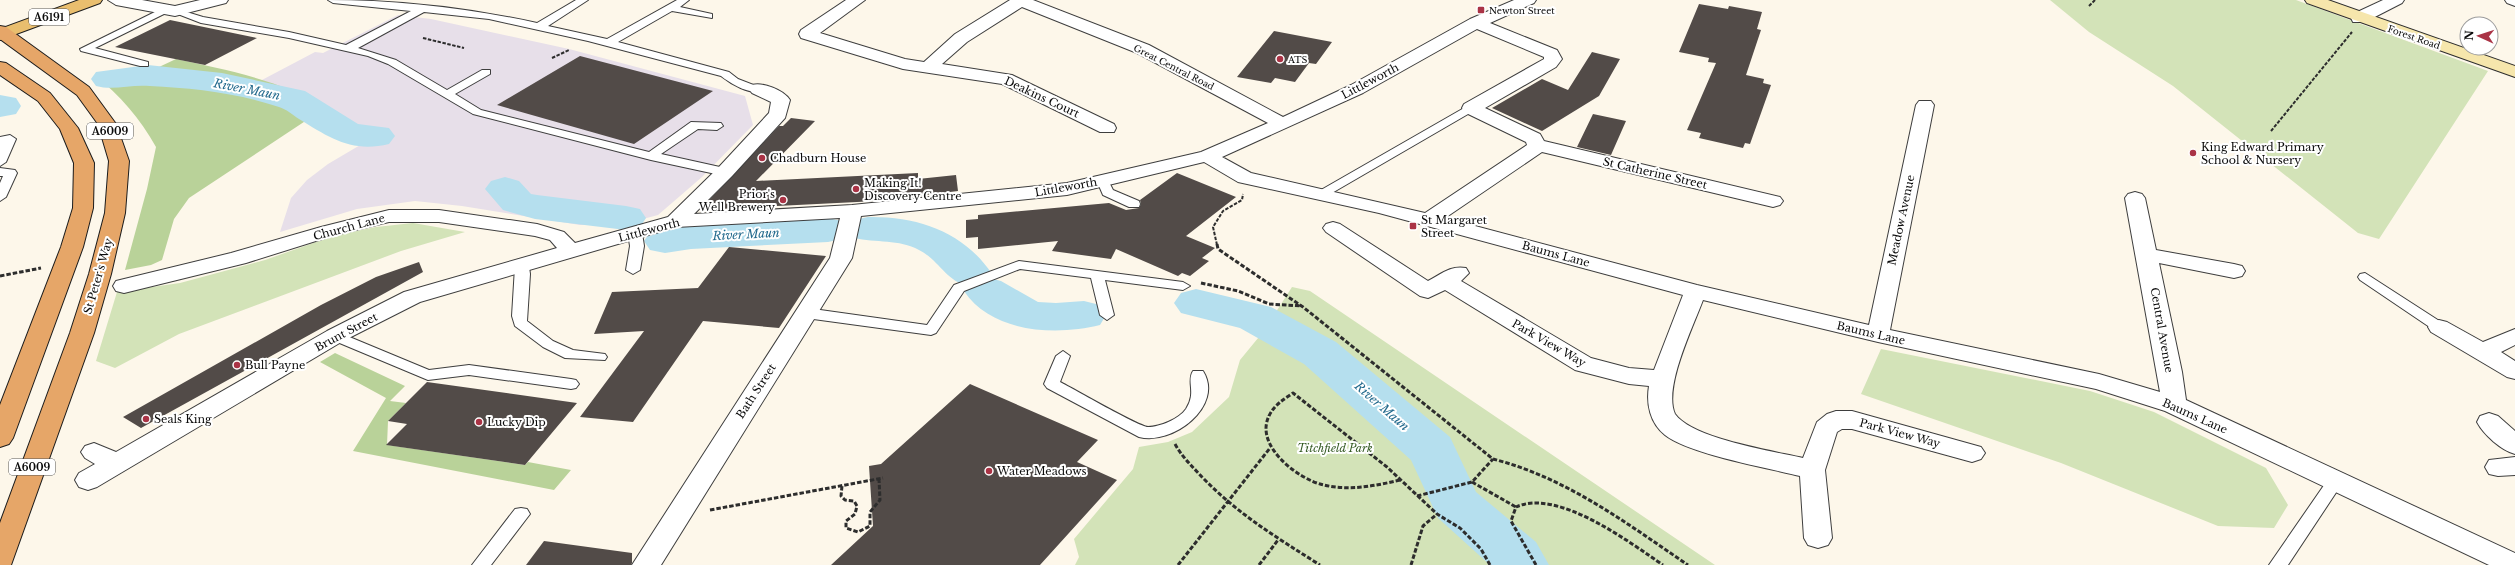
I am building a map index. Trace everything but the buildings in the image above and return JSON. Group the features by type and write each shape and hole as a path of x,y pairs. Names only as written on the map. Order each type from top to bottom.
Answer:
{"highway":[{"name":"St Peter's Way","path":"0,560 82,333 100,274 115,213 118,161 107,124 83,91 2,33"},
{"name":"A6009","path":"0,67 44,98 69,128 84,163 83,208 72,247 0,438"}],"main road":[{"name":"A6191","path":"2,33 94,0"},
{"name":"Forest Road","path":"2313,0 2515,72"}],"street":[{"path":"116,0 169,7 220,0"},
{"name":"Deakins Court","path":"857,0 806,34 868,54 927,68 1006,78 1106,128"},
{"path":"2363,19 2396,0"},
{"path":"927,68 961,38 1020,1"},
{"name":"Great Central Road","path":"1020,1 1143,49 1283,124"},
{"name":"Littleworth","path":"571,251 675,221 852,211 1014,196 1067,189 1207,156 1283,124 1356,89 1517,2"},
{"path":"1471,108 1537,71 1553,59 1551,54 1545,51 1476,23"},
{"path":"675,221 725,172 778,114 781,100 758,89"},
{"name":"Meadow Avenue","path":"1878,335 1925,105"},
{"path":"1429,220 1532,151 1537,145 1533,138 1471,108"},
{"name":"St Catherine Street","path":"1537,145 1772,201"},
{"name":"Baums Lane","path":"1207,156 1245,178 1429,220 1695,291 1878,335 2099,382 2174,405 2335,482 2515,565"},
{"name":"Central Avenue","path":"2135,198 2148,255 2174,405"},
{"name":"Bath Street","path":"646,565 841,258 852,211"},
{"name":"Church Lane","path":"124,286 238,258 328,231 389,216 438,216 537,230 557,236 571,251"},
{"name":"Park View Way","path":"1333,228 1428,291 1452,277 1583,364 1629,376 1663,379"},
{"name":"Brunt Street","path":"88,480 335,336 412,297 522,267 571,251"},
{"path":"2148,255 2234,271"},
{"path":"1695,291 1663,379 1658,399 1664,415 1675,430 1696,440 1812,470"},
{"path":"2439,327 2515,371"},
{"path":"2482,352 2515,336"},
{"name":"Park View Way","path":"1818,538 1812,470 1826,428 1836,420 1852,420 1972,452"},
{"path":"2489,422 2515,444"},
{"path":"94,452 117,464"}],"lane":[{"path":"333,0 489,16 724,74 734,82 758,89"},
{"path":"538,27 583,0"},
{"path":"607,44 684,0"},
{"path":"144,64 84,49 169,7 201,20 289,35 347,48 392,62 477,112 651,156 725,172"},
{"path":"671,8 708,16"},
{"path":"347,48 421,10"},
{"path":"446,95 486,72"},
{"path":"1320,194 1471,108"},
{"path":"651,156 696,125 717,126"},
{"path":"0,141 10,139 0,162"},
{"path":"0,172 11,173 0,197"},
{"path":"1103,181 1108,192 1134,204"},
{"path":"633,270 637,246 634,233"},
{"path":"806,314 931,330 959,288 1019,265 1183,286"},
{"path":"522,267 524,281 519,311 520,323 548,344 570,355 600,357"},
{"path":"1097,275 1107,315"},
{"path":"2365,277 2439,327"},
{"path":"335,336 428,375 469,370 571,384"},
{"path":"1063,356 1052,384 1145,433 1169,429 1190,415 1200,398 1198,375"},
{"path":"2278,565 2335,482"},
{"path":"481,565 521,514"}],"path":[{"path":"2089,6 2096,0"},
{"path":"2271,131 2363,19"},
{"path":"423,38 464,48"},
{"path":"552,58 570,49"},
{"path":"1245,178 1242,200 1223,211 1214,227 1218,249 1303,306 1493,459 1516,464 1582,495 1688,565"},
{"path":"0,276 43,268"},
{"path":"1183,286 1204,283 1238,291 1269,304 1303,306"},
{"path":"1400,480 1380,486 1365,487 1321,485 1295,474 1284,465 1270,448 1268,437 1269,419 1285,397 1293,393 1400,480 1437,514 1460,528 1481,549 1490,565"},
{"path":"1169,429 1181,455 1227,503 1278,540 1320,565"},
{"path":"1178,565 1270,448"},
{"path":"1417,496 1472,482 1493,459"},
{"path":"676,516 883,478"},
{"path":"842,486 841,496 845,500 854,501 857,506 855,514 846,521 846,528 852,532 862,532 870,526 870,512 880,500 879,479"},
{"path":"1472,482 1516,507"},
{"path":"1536,565 1512,521 1516,507 1529,501 1558,506 1594,523 1664,565"},
{"path":"1411,565 1423,526 1437,514"},
{"path":"1259,565 1278,540"}],"shaded area":[{"path":"398,15 431,19 569,49 745,96 753,125 702,177 658,215 624,224 580,225 462,206 415,201 357,209 280,232 291,198 307,180 328,164 384,131 352,126 306,95 260,81 315,52 323,53"}],"green space":[{"path":"2050,0 2296,0 2488,71 2379,239 2358,233 2173,86 2089,32"},
{"path":"176,59 273,83 291,90 325,108 189,198 174,219 162,260 151,265 125,270 147,189 156,147 150,136 129,108 95,75 159,67"},
{"path":"413,223 465,232 401,251 179,334 115,368 96,361 117,292 180,283 265,260 336,235 376,227"},
{"name":"Titchfield Park","path":"1292,287 1310,291 1715,565 1075,565 1079,557 1074,539 1133,469 1139,447 1168,442 1192,432 1229,397 1240,360 1263,332"},
{"path":"1881,349 2090,391 2154,412 2266,468 2288,505 2274,528 2218,526 2061,463 1861,394"},
{"path":"335,353 405,386 390,401 406,403 388,421 387,445 525,465 528,462 571,470 554,490 353,451 386,398 320,362"}],"waterway":[{"name":"River Maun","path":"108,79 148,75 222,83 292,99 349,134 376,136"},
{"name":"River Maun","path":"505,189 517,202 535,207 626,218"},
{"name":"River Maun","path":"868,229 896,230 925,237 942,246 971,274"},
{"name":"River Maun","path":"665,241 691,237 828,230"},
{"name":"River Maun","path":"986,291 1009,306 1032,315 1056,318 1084,315"},
{"name":"River Maun","path":"1196,303 1255,317 1320,353 1432,450 1456,504 1517,557 1522,565"}],"place":[{"name":"Newton Street","path":"1481,10"},
{"name":"ATS","path":"1280,59"},
{"name":"King Edward Primary School & Nursery","path":"2193,153"},
{"name":"Chadburn House","path":"762,158"},
{"name":"Making It! Discovery Centre","path":"856,189"},
{"name":"Prior's Well Brewery","path":"783,200"},
{"name":"St Margaret Street","path":"1413,226"},
{"name":"Bull Payne","path":"237,365"},
{"name":"Seals King","path":"146,419"},
{"name":"Lucky Dip","path":"479,422"},
{"name":"Water Meadows","path":"989,471"}]}
